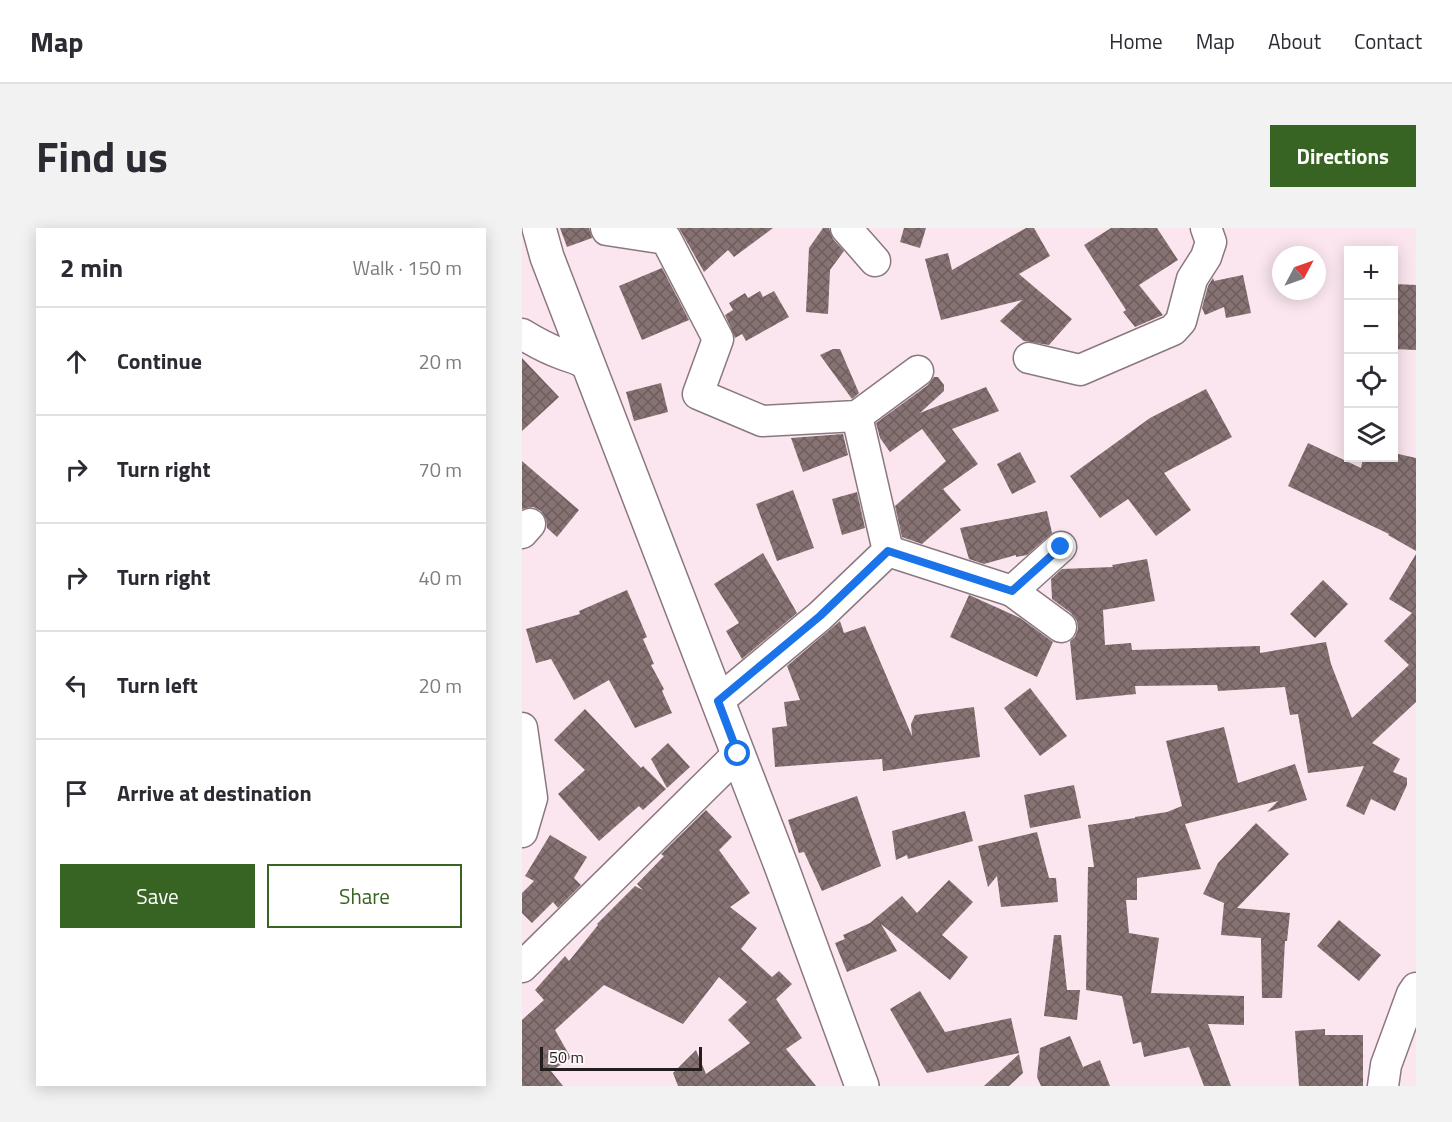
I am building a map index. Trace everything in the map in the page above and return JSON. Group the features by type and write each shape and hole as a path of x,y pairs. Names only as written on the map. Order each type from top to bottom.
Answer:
{"main road":[{"path":"539,228 547,257 718,701 862,1086"}],"street":[{"path":"606,228 666,239 718,339 698,394 762,421 857,416 918,371"},
{"path":"846,228 875,261"},
{"path":"1029,358 1080,370 1173,330 1181,321 1192,279 1206,257 1210,242 1206,228"},
{"path":"522,334 565,356 580,359 589,366"},
{"path":"857,416 888,551"},
{"path":"1012,591 1061,547"},
{"path":"718,701 820,616 888,551"},
{"path":"888,551 1012,591 1061,627"},
{"path":"522,728 532,798 522,832"},
{"path":"522,967 738,754"},
{"path":"1383,1086 1386,1065 1416,988"}],"building":[{"path":"560,228 589,228 592,238 567,247"},
{"path":"679,228 773,228 734,257 728,250 704,272"},
{"path":"823,228 829,228 833,239 844,251 830,270 828,314 806,312 809,248"},
{"path":"904,228 926,228 920,248 900,242"},
{"path":"1026,228 1034,228 1050,256 1019,274 1072,319 1049,345 1024,341 1000,321 1022,300 941,320 925,259 948,253 952,270"},
{"path":"1111,228 1157,228 1178,260 1139,285 1163,315 1135,327 1123,312 1126,310 1084,245"},
{"path":"662,268 689,320 642,340 619,286"},
{"path":"1243,275 1251,313 1226,318 1224,307 1205,315 1202,308 1208,286 1213,278 1214,281"},
{"path":"1398,284 1416,285 1416,350 1398,349"},
{"path":"760,291 763,297 774,291 789,317 746,341 742,334 735,338 725,315 733,310 729,303 745,293 748,298"},
{"path":"833,349 840,349 859,393 852,399 820,355"},
{"path":"522,358 559,397 522,431"},
{"path":"934,377 938,377 944,385 944,391 920,413 986,387 999,411 952,429 978,464 943,489 961,510 922,544 902,537 895,506 946,461 922,429 890,452 880,438 876,423 928,385"},
{"path":"661,383 668,412 634,421 626,392"},
{"path":"1206,389 1232,437 1164,473 1191,510 1156,536 1128,499 1100,518 1070,476 1150,418"},
{"path":"843,434 848,455 803,472 791,438"},
{"path":"1308,443 1344,462 1361,468 1362,462 1398,462 1398,454 1416,458 1416,551 1389,534 1288,486"},
{"path":"1020,452 1036,482 1012,494 997,464"},
{"path":"522,461 579,510 557,537 547,528 546,519 541,511 533,507 522,509"},
{"path":"793,490 814,548 777,561 756,504"},
{"path":"857,492 865,528 842,535 832,499"},
{"path":"1047,511 1052,533 1027,555 1016,557 1016,555 984,564 969,559 960,528"},
{"path":"763,553 797,613 742,659 726,631 739,623 714,584"},
{"path":"1416,554 1416,702 1372,743 1400,759 1393,772 1407,778 1407,785 1395,811 1371,799 1364,815 1346,806 1364,766 1308,773 1298,714 1290,715 1285,687 1218,691 1217,685 1135,686 1136,694 1076,700 1070,641 1075,637 1078,629 1077,621 1071,613 1052,599 1051,579 1062,569 1113,567 1112,565 1147,559 1155,601 1103,610 1105,645 1131,643 1132,650 1260,646 1260,653 1326,642 1331,664 1352,718 1409,665 1384,641 1412,613 1389,599"},
{"path":"1323,580 1348,604 1315,638 1290,614"},
{"path":"627,590 647,637 643,639 654,664 651,665 664,689 662,691 672,713 635,728 609,680 574,700 551,659 536,663 526,629 580,614 579,611"},
{"path":"969,595 1020,618 1053,642 1037,677 950,637"},
{"path":"840,621 844,633 865,626 912,736 911,724 915,715 974,707 980,757 883,771 882,759 775,767 772,728 787,726 784,702 800,700 787,666"},
{"path":"1030,688 1067,736 1040,756 1004,708"},
{"path":"585,709 641,768 643,766 666,789 643,810 639,806 599,841 558,794 585,770 554,740"},
{"path":"1224,727 1238,783 1295,764 1307,800 1267,812 1278,801 1185,824 1201,869 1137,878 1137,900 1126,900 1129,933 1159,938 1151,993 1244,996 1244,1025 1208,1024 1231,1086 1204,1086 1189,1047 1144,1057 1141,1042 1133,1044 1122,996 1086,990 1088,867 1094,867 1088,825 1167,812 1182,806 1166,741"},
{"path":"668,743 690,767 667,788 651,759"},
{"path":"1074,785 1081,818 1030,828 1024,795"},
{"path":"857,796 881,866 822,891 804,852 799,853 788,820"},
{"path":"706,810 732,837 719,850 750,893 730,907 757,928 741,949 772,977 779,971 792,984 776,999 802,1038 786,1049 816,1086 678,1086 673,1073 696,1050 706,1074 750,1043 728,1020 747,1002 719,977 683,1024 604,985 555,1030 571,1058 551,1071 563,1086 522,1086 522,1020 544,1000 535,990 565,956 569,961 597,924 635,886 643,890 637,884 664,856 661,854"},
{"path":"965,811 973,841 908,859 907,855 896,860 892,831"},
{"path":"1256,823 1289,854 1237,908 1290,913 1287,941 1285,941 1282,998 1262,998 1261,938 1221,935 1224,903 1203,894 1218,863"},
{"path":"1037,832 1049,878 1056,878 1058,902 1001,907 997,876 988,887 978,846"},
{"path":"550,835 587,857 574,878 581,885 558,908 553,902 532,923 522,913 522,893 534,881 525,876"},
{"path":"949,880 973,902 942,935 968,957 950,980 881,924 897,951 847,972 835,943 845,939 843,935 870,923 902,896 917,913"},
{"path":"1339,920 1381,955 1359,981 1317,946"},
{"path":"1054,935 1061,935 1067,990 1080,990 1077,1020 1044,1016"},
{"path":"920,991 945,1032 1011,1018 1019,1053 927,1073 890,1009"},
{"path":"1325,1029 1325,1035 1363,1035 1363,1086 1299,1086 1295,1031"},
{"path":"1070,1036 1083,1067 1100,1060 1110,1086 1041,1086 1037,1077 1040,1048"},
{"path":"1019,1054 1023,1073 1009,1086 984,1086"}],"route":[{"path":"738,754 718,701 820,616 888,551 1012,591 1061,547"}]}
